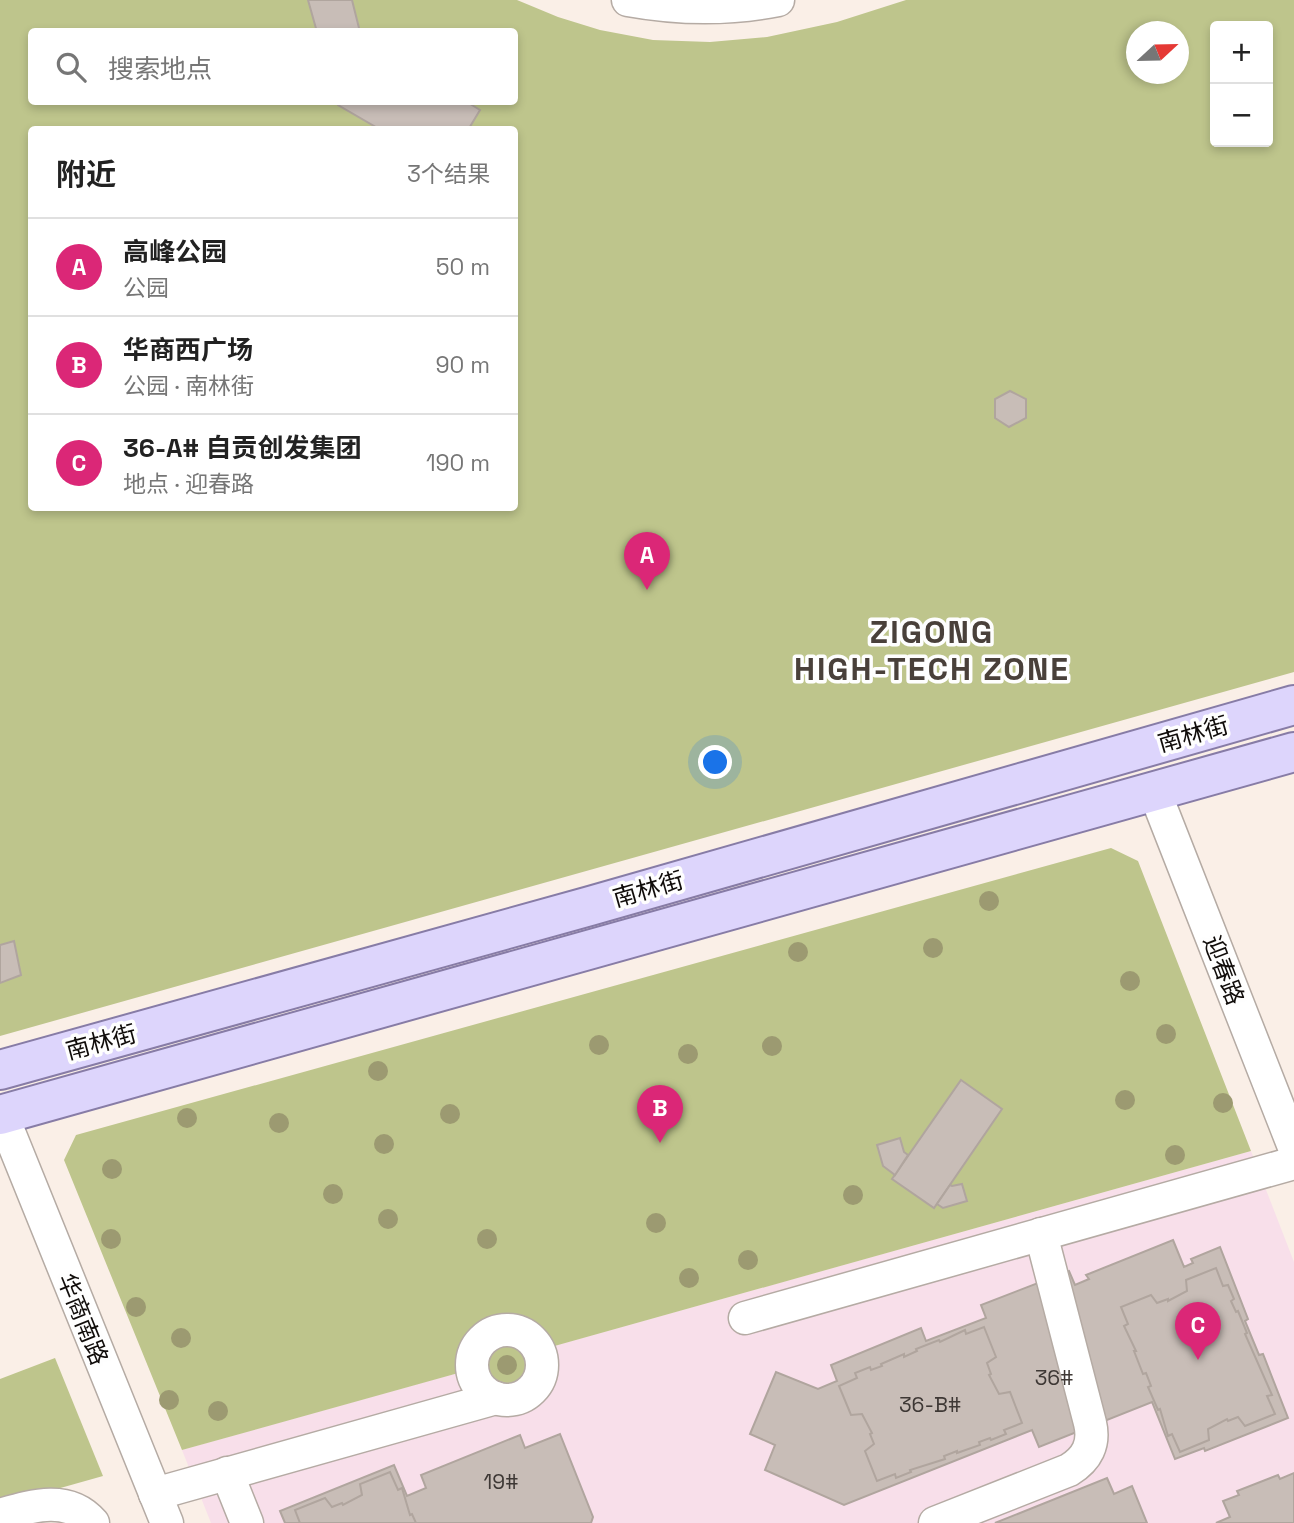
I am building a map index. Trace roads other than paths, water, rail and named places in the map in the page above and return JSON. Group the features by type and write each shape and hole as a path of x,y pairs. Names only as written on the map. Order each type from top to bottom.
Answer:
{"main road":[{"name":"南林街","path":"0,1070 576,910 1294,705"},
{"name":"南林街","path":"1,1115 1294,752"}],"street":[{"path":"628,0 656,5 707,8 778,0"},
{"name":"迎春路","path":"1154,793 1294,1147"},
{"name":"华商南路","path":"1,1115 167,1523"},
{"path":"746,1318 1294,1163"},
{"path":"935,1523 1069,1469 1080,1463 1089,1450 1093,1433 1041,1234"},
{"path":"155,1494 437,1415 460,1400 486,1389"},
{"path":"227,1473 247,1523"},
{"path":"0,1515 29,1507 59,1504 75,1510 93,1523"}],"place":[{"name":"高峰公园","path":"647,590"},
{"name":"华商西广场","path":"660,1143"},
{"name":"36-A# 自贡创发集团","path":"1198,1360"}],"district":[{"name":"ZIGONG HIGH-TECH ZONE","path":"932,650"}]}
